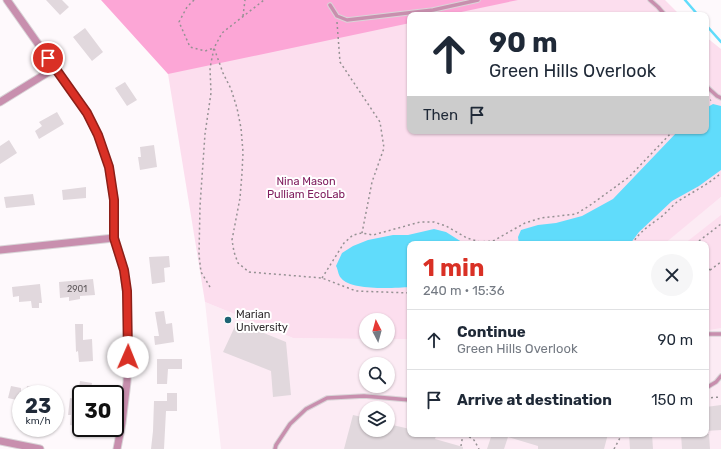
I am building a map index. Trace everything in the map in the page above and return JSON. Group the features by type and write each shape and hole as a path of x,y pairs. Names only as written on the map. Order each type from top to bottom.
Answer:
{"street":[{"path":"7,0 87,113 103,147 109,167 115,212 114,238 122,262 126,282 128,324 123,417 117,449"},
{"path":"0,102 55,68"},
{"path":"0,250 114,238"},
{"path":"0,441 40,449"}],"lane":[{"path":"416,12 433,10 478,0"},
{"path":"650,0 662,12"},
{"path":"330,5 337,16 347,20 407,13"},
{"path":"709,89 721,98"},
{"path":"709,334 721,334"},
{"path":"709,386 716,382 721,376"},
{"path":"275,449 276,445 290,424 306,409 327,398 364,396 407,400"}],"path":[{"path":"194,0 187,7 179,22 190,47 205,51 214,48"},
{"path":"243,16 245,0"},
{"path":"210,287 201,272 199,248 200,206 205,134 211,93 210,68 214,48 222,32 264,0"},
{"path":"337,16 340,62 380,122 384,148 372,182 362,233"},
{"path":"214,48 223,73 231,89 241,128 243,152 240,198 232,240 238,263 249,272 322,278 356,290 407,293"},
{"path":"494,241 525,223 541,218 576,214 629,177 670,134"},
{"path":"634,241 647,227 678,202 712,181 721,173"},
{"path":"322,278 344,243 353,235 362,233 373,235 420,222 434,222 477,241"},
{"path":"699,241 721,224"},
{"path":"710,270 721,262"},
{"path":"709,398 721,397"},
{"path":"461,446 463,437"},
{"path":"469,437 474,440 479,449"},
{"path":"614,449 620,437"}],"shaded area":[{"path":"101,0 518,0 461,12 407,12 407,24 168,74"},
{"name":"Marian University","path":"721,197 721,449 221,449 205,302 293,338 359,339 359,349 395,349 395,339 407,339 407,437 709,437 709,241 667,241"}],"green space":[{"name":"Nina Mason Pulliam EcoLab","path":"158,0 665,0 677,12 407,12 407,134 709,134 709,39 721,49 721,197 668,241 407,241 407,339 395,339 395,313 359,313 359,339 293,338 205,302 168,74"},
{"path":"721,215 721,328 709,330 709,241 688,241"}],"water":[{"path":"713,104 721,106 721,170 699,186 672,201 639,232 632,241 519,241 518,237 521,230 582,216 613,199 675,134 709,134 709,106"},
{"path":"434,229 446,232 460,241 407,241 407,287 363,287 346,282 339,275 336,266 342,253 353,246 368,240 393,235 408,235"}],"building":[{"path":"46,0 62,0 69,7 60,15"},
{"path":"85,28 103,52 92,61 73,37"},
{"path":"125,82 137,100 127,106 115,88"},
{"path":"57,112 64,124 39,139 35,131 42,126 39,122"},
{"path":"9,140 17,153 0,164 0,146"},
{"path":"154,145 157,167 140,170 138,157 141,157 140,147"},
{"path":"86,187 86,198 63,200 62,190"},
{"path":"33,194 35,205 6,208 4,197"},
{"path":"169,256 170,267 164,268 165,282 152,284 149,257"},
{"path":"93,279 95,295 80,296 80,299 69,301 69,297 60,298 59,282"},
{"path":"40,284 42,303 39,303 39,308 32,308 31,301 19,302 19,296 13,297 12,287"},
{"path":"164,311 166,324 172,323 174,342 155,345 154,336 159,336 155,312"},
{"path":"237,322 286,342 291,395 273,397 271,371 223,352"},
{"path":"75,324 83,324 83,340 92,339 93,361 79,362 78,351 76,352"},
{"path":"157,359 182,359 182,369 168,369 167,384 157,384"},
{"path":"80,381 92,383 92,385 79,385"},
{"path":"11,386 12,386 12,399 8,398"},
{"path":"167,393 177,393 177,411 166,411 164,449 151,449 154,401 167,401"},
{"path":"70,398 72,398 72,425 70,425 71,415 68,415"},
{"path":"721,405 721,430 709,431 709,407"},
{"path":"353,415 359,416 359,437 395,437 395,426 407,428 407,437 436,437 435,439 463,447 463,449 344,449"},
{"path":"709,434 710,449 682,449 681,437 709,437"},
{"path":"491,437 508,437 504,449 487,449"},
{"path":"508,437 607,437 604,449 538,449 538,446"},
{"path":"629,437 652,437 653,449 630,449"}],"waterway":[{"path":"685,0 695,12"},
{"path":"709,28 721,42"}],"place":[{"name":"Marian University","path":"228,320"}],"route":[{"path":"48,58 87,113 103,147 109,167 114,200 114,238 124,270 127,291 128,357"}]}
